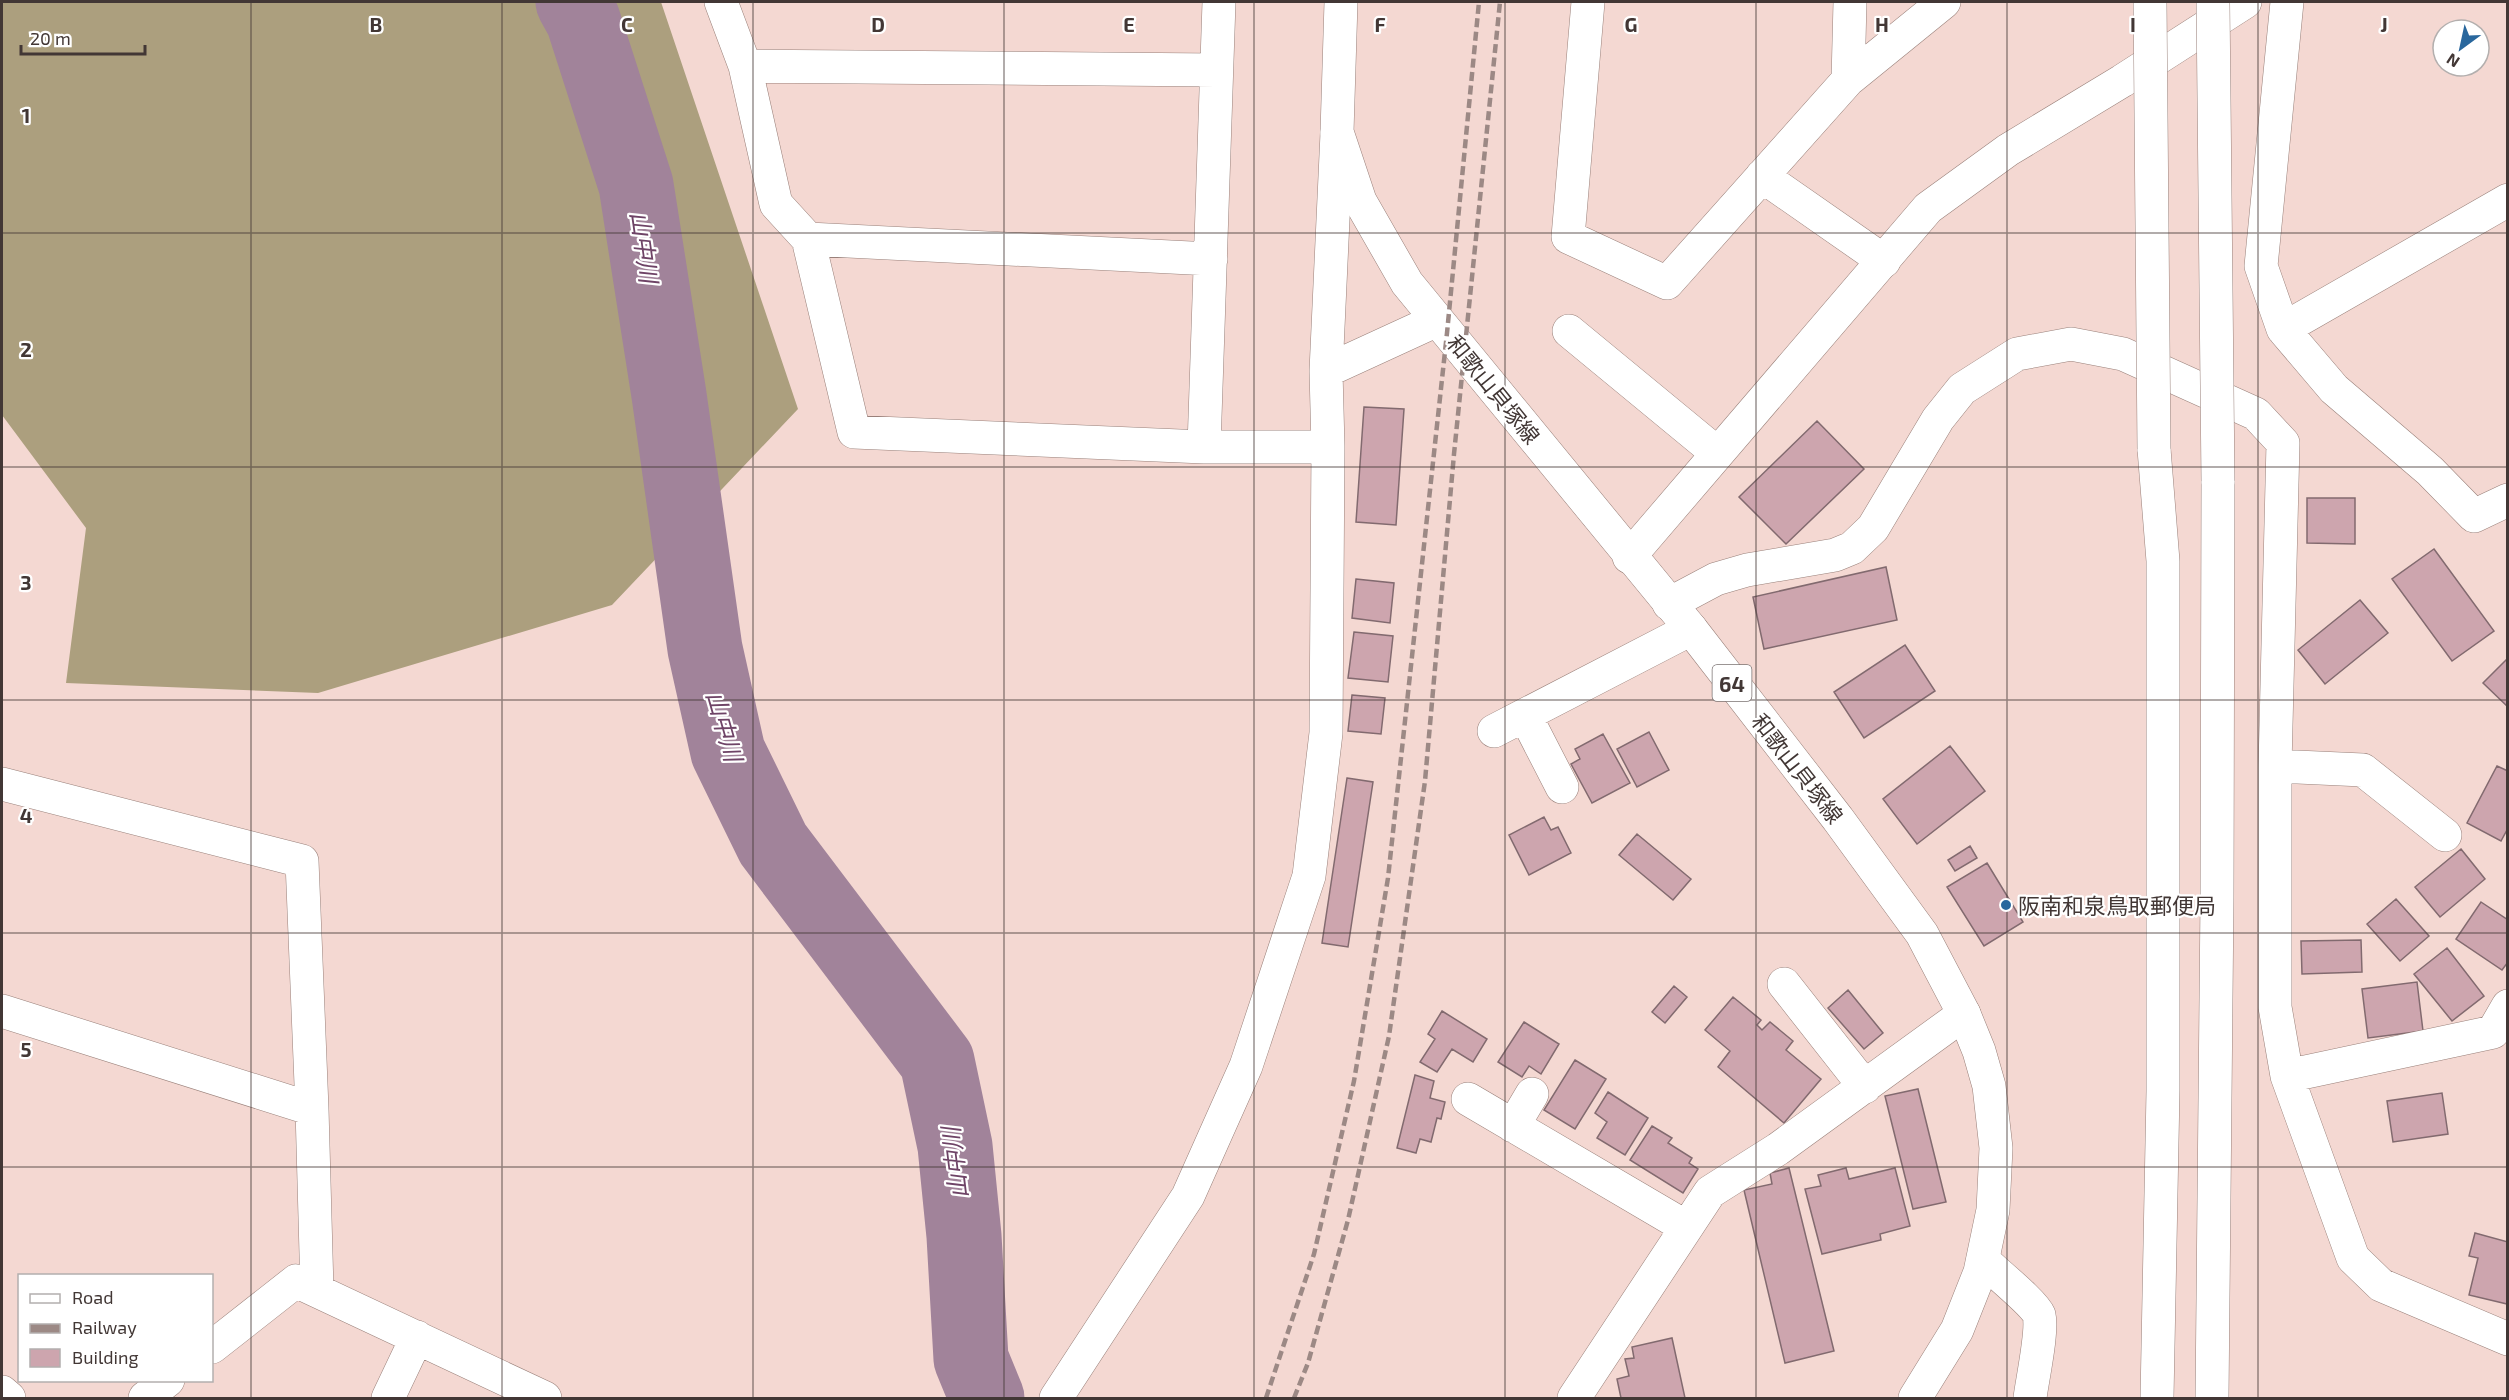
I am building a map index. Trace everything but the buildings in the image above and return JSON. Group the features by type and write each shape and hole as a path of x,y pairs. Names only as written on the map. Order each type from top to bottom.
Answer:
{"main road":[{"path":"721,2 745,66 776,204 808,239 854,432 1204,447 1328,447"},
{"path":"1204,447 1219,2"},
{"name":"和歌山貝塚線","path":"1341,2 1337,132 1360,201 1407,283 1629,557 1691,629 1838,819 1922,934 1964,1014 1979,1051 1989,1086 1996,1148 1994,1210 1983,1260 1957,1330 1915,1398"},
{"path":"1588,2 1568,237 1666,283 1848,80 1944,2"},
{"path":"1848,80 1850,2"},
{"path":"2150,2 2154,449 2163,561 2163,1091 2157,1398"},
{"path":"2212,1398 2218,482 2213,2"},
{"path":"1629,557 1928,208 2008,150 2122,81 2245,2"},
{"path":"2287,2 2261,266 2283,329 2334,389 2430,471 2474,516 2508,500"},
{"path":"745,66 1216,70"},
{"path":"1056,1398 1188,1196 1246,1066 1309,876 1326,733 1328,447 1326,371 1337,132"},
{"path":"1762,176 1884,261"},
{"path":"2283,329 2508,200"},
{"path":"808,239 1210,259"},
{"path":"1326,371 1437,320"},
{"path":"1569,332 1717,453"},
{"path":"1669,604 1716,579 1736,573 1836,555 1851,548 1873,528 1938,419 1962,389 2017,354 2071,344 2123,354 2256,414 2283,443 2275,766 2275,1006 2287,1076 2353,1258 2381,1285 2508,1339"},
{"path":"1494,731 1691,629"},
{"path":"1525,715 1562,787"},
{"path":"2275,766 2363,770 2445,835"},
{"path":"2,784 302,861 317,1290"},
{"path":"1784,984 1864,1087"},
{"path":"2287,1076 2493,1032 2508,1006"},
{"path":"2,1011 312,1109"},
{"path":"1574,1398 1710,1192 1778,1149 1964,1014"},
{"path":"1513,1126 1532,1094"},
{"path":"1468,1099 1686,1227"},
{"path":"1983,1260 2026,1300 2038,1315 2039,1329 2030,1398"},
{"path":"213,1346 296,1281 545,1398"},
{"path":"388,1398 417,1337"},
{"path":"145,1398 165,1382"},
{"path":"2,1392 9,1398"}],"shaded area":[{"path":"2,2 661,2 798,409 612,605 318,693 66,683 86,528 2,415"}],"waterway":[{"name":"山中川","path":"573,2 583,20 636,185 705,649 728,752 773,844 937,1061 955,1146 964,1236 971,1359 987,1398"}],"railway":[{"path":"1266,1398 1314,1254 1354,1081 1388,878 1447,333 1479,2"},
{"path":"1294,1398 1308,1363 1348,1220 1389,1036 1425,781 1454,454 1500,2"}],"place":[{"name":"阪南和泉鳥取郵便局","path":"2006,905"}]}
